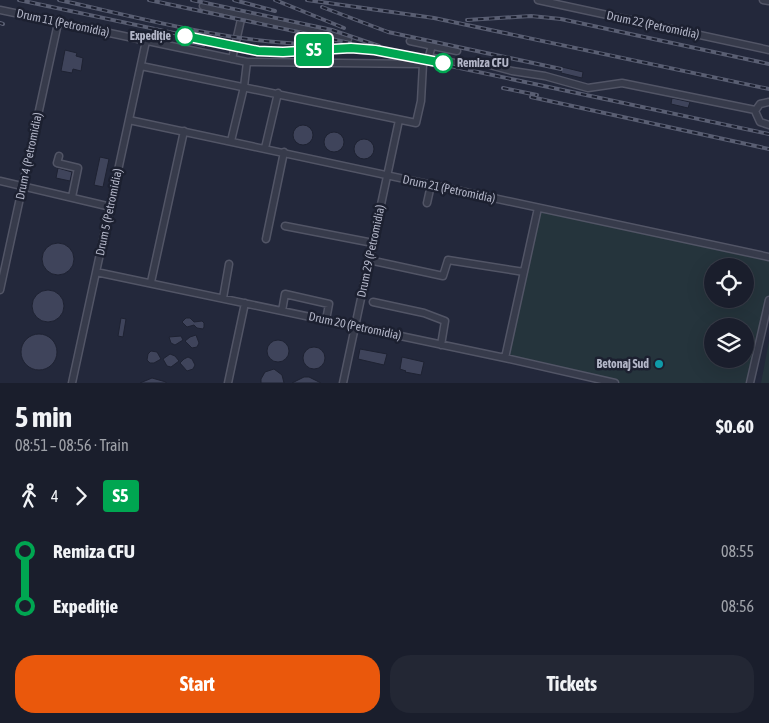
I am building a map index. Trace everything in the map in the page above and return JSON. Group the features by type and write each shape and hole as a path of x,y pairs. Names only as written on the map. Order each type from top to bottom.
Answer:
{"lane":[{"name":"Drum 22 (Petromidia)","path":"538,0 769,50"},
{"path":"763,0 769,1"},
{"path":"203,6 348,39"},
{"name":"Drum 11 (Petromidia)","path":"0,10 247,62 423,64"},
{"path":"232,59 242,15"},
{"name":"Drum 4 (Petromidia)","path":"0,290 58,23"},
{"name":"Drum 5 (Petromidia)","path":"72,383 146,41"},
{"path":"410,41 457,51"},
{"path":"141,66 416,123 421,101 423,64 428,60 432,46"},
{"path":"429,57 454,63 486,64 545,76 588,88 622,83 755,110"},
{"path":"231,141 244,88 247,62"},
{"path":"265,148 278,93"},
{"path":"769,102 760,104 755,110 756,117 760,122 769,125"},
{"name":"Drum 21 (Petromidia)","path":"129,120 769,257"},
{"name":"Drum 29 (Petromidia)","path":"343,383 399,120"},
{"path":"151,282 184,131"},
{"path":"266,239 284,152"},
{"path":"58,156 57,163 78,168 72,196"},
{"path":"0,180 111,207"},
{"path":"427,203 431,185"},
{"path":"505,358 538,208"},
{"path":"285,226 373,243"},
{"path":"369,260 444,276 448,260 524,272"},
{"path":"223,298 229,264"},
{"name":"Drum 20 (Petromidia)","path":"96,272 245,302 505,358 602,382 615,383"},
{"path":"282,310 285,294 329,304 326,320"},
{"path":"750,383 769,300"},
{"path":"228,383 245,302"},
{"path":"374,302 424,313 445,321 441,345"}],"shaded area":[{"path":"538,208 769,257 769,300 754,366 754,318 704,318 704,368 753,368 750,383 620,383 505,358"},
{"path":"769,341 769,383 761,383"}],"building":[{"name":"Expediție","path":"177,38 206,44 205,48 176,42"},
{"path":"65,50 77,53 76,56 83,58 81,71 73,69 72,73 61,71"},
{"path":"562,67 583,72 582,78 561,73"},
{"path":"672,98 690,102 688,108 671,104"},
{"path":"303,125 310,128 313,135 310,142 303,145 296,142 293,135 296,128"},
{"path":"334,132 341,135 344,142 341,149 334,152 327,149 324,142 327,135"},
{"path":"364,139 371,142 374,149 371,156 364,159 357,156 354,149 357,142"},
{"path":"100,157 109,159 103,187 94,185"},
{"path":"58,168 72,172 70,181 56,178"},
{"path":"58,243 70,247 74,259 70,271 58,275 46,271 42,259 46,247"},
{"path":"48,290 60,294 64,306 60,318 48,322 36,318 32,306 36,294"},
{"path":"121,318 126,319 123,337 118,336"},
{"path":"186,318 190,318 194,322 202,321 204,323 203,329 197,328 194,325 187,327 182,322"},
{"path":"39,334 51,340 57,352 51,364 39,370 27,364 21,352 27,340"},
{"path":"196,335 199,343 197,347 192,348 185,341"},
{"path":"181,336 183,340 175,345 171,343 169,337"},
{"path":"278,340 286,343 289,351 286,359 278,362 270,359 267,351 270,343"},
{"path":"314,347 322,350 325,358 322,366 314,369 306,366 303,358 306,350"},
{"path":"360,349 387,354 384,365 358,359"},
{"path":"151,351 157,352 161,359 150,363 147,360 148,354"},
{"path":"170,354 179,361 171,367 167,366 163,359"},
{"path":"188,357 192,359 195,365 193,369 187,371 180,363"},
{"path":"402,357 424,362 421,375 405,372 400,369"},
{"path":"274,369 282,375 284,383 261,383 265,372"},
{"path":"304,377 309,377 321,383 292,383"},
{"path":"152,378 166,382 166,383 140,383"}],"railway":[{"path":"19,0 258,51 375,50 769,134"},
{"path":"59,0 213,34 306,44"},
{"path":"149,0 350,43"},
{"path":"192,0 332,30 379,46"},
{"path":"234,0 275,11"},
{"path":"275,0 344,28"},
{"path":"307,0 434,18 769,89"},
{"path":"322,7 388,32 561,69"},
{"path":"467,20 531,16 561,19 769,64"},
{"path":"503,88 537,95"},
{"path":"531,97 769,149"}],"train":[{"name":"S5","path":"185,36 258,51 283,52 351,48 375,50 443,63"}],"place":[{"name":"Expediție","path":"185,36"},
{"name":"Remiza CFU","path":"443,63"},
{"name":"Betonaj Sud","path":"659,364"}]}
